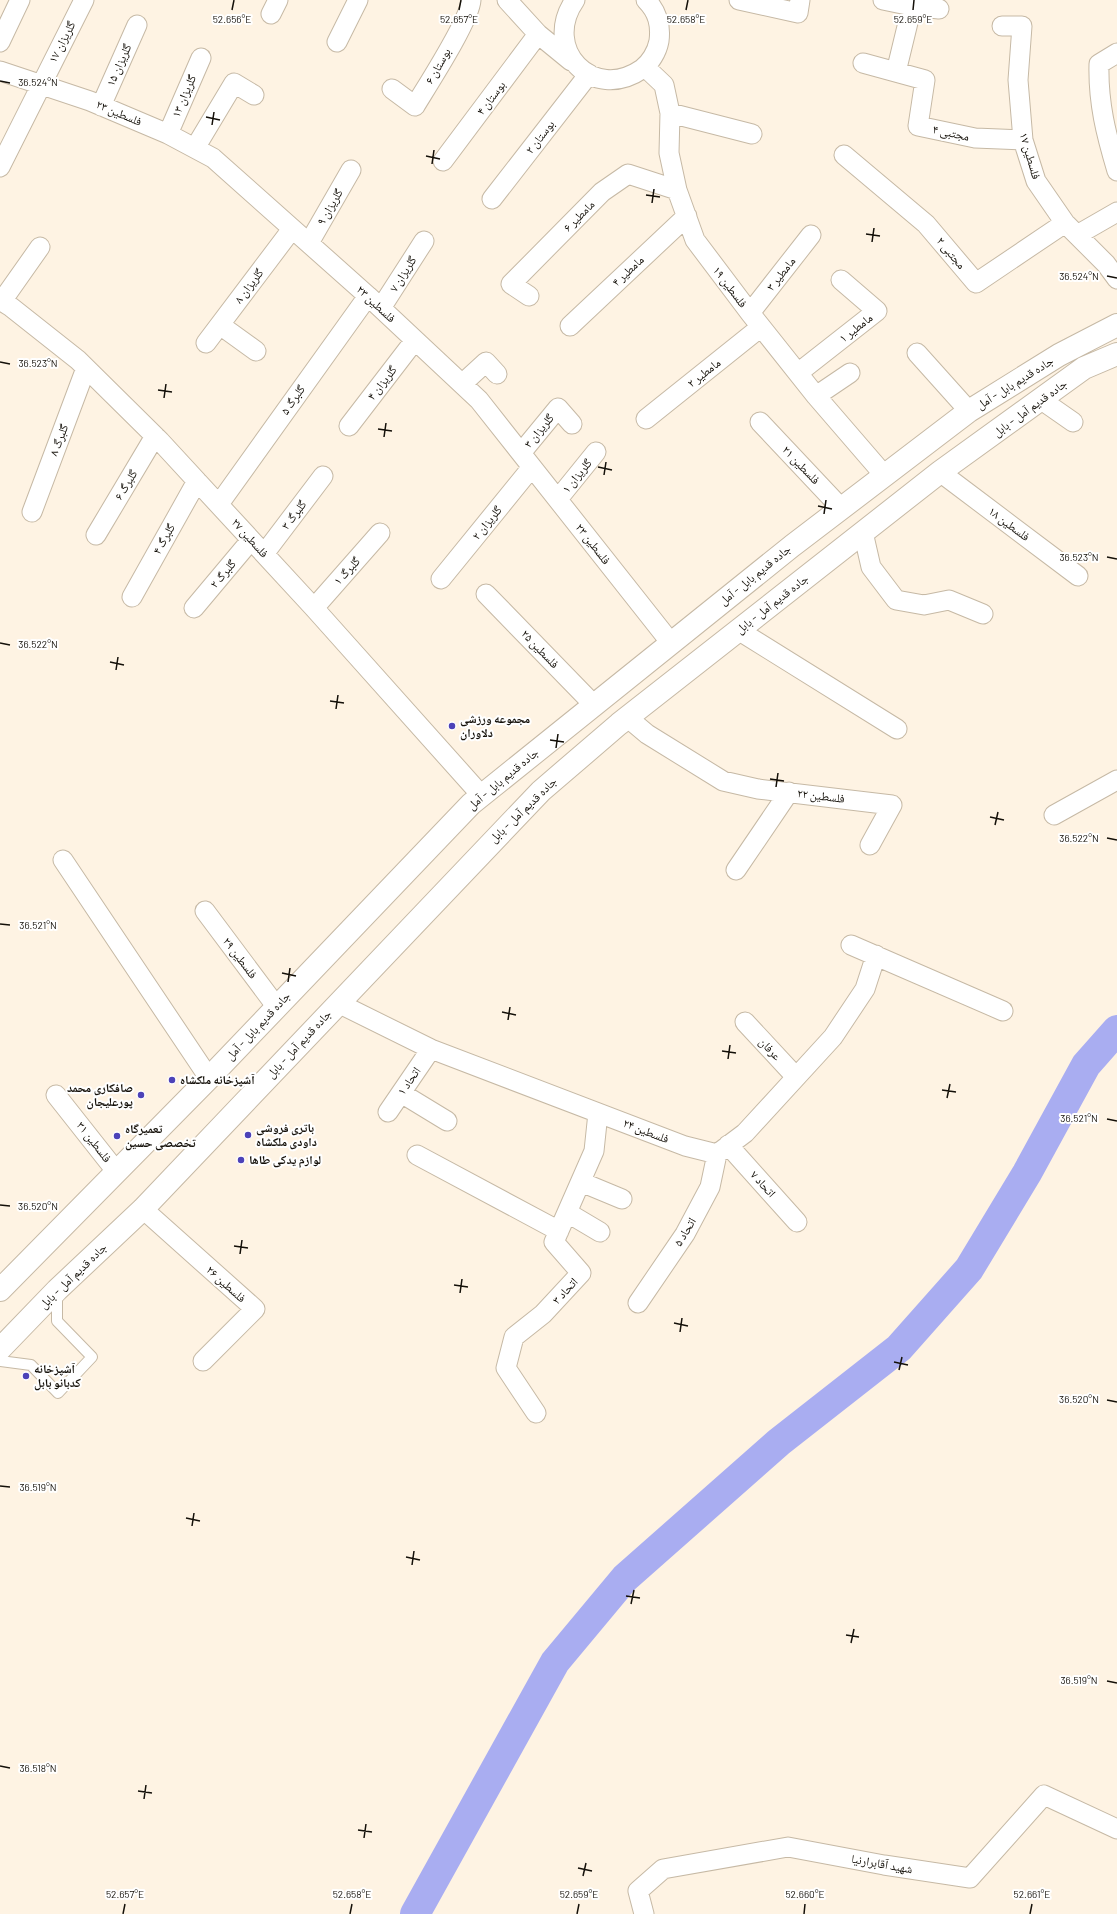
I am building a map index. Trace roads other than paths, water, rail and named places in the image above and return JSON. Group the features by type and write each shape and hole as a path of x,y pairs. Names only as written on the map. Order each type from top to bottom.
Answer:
{"main road":[{"name":"جاده قدیم بابل - آمل","path":"0,1290 209,1078 276,1006 471,804 792,546 970,411 1059,355 1117,325"},
{"name":"جاده قدیم آمل - بابل","path":"0,1349 57,1290 143,1209 338,1002 541,791 628,718 738,630 940,472 1084,368 1117,354"}],"street":[{"path":"0,42 20,0"},
{"name":"گلریزان ۱۷","path":"0,167 84,0"},
{"path":"337,42 358,0"},
{"name":"بوستان ۶","path":"392,89 415,106 461,27 471,0"},
{"path":"507,0 538,34 583,70 603,79 618,80 633,75 645,67 656,51 660,32 658,19 651,2"},
{"path":"575,0 568,10 564,24 564,39 568,54 583,70"},
{"path":"739,0 798,13 800,0"},
{"path":"883,0 912,6 939,9"},
{"path":"896,72 912,6"},
{"name":"گلریزان ۱۵","path":"101,106 137,25"},
{"name":"فلسطین ۱۷","path":"1002,26 1022,26 1018,80 1023,140 1036,181 1071,229 1106,264 1117,279"},
{"name":"بوستان ۴","path":"443,161 538,34"},
{"path":"1115,161 1098,91 1099,64 1117,53"},
{"name":"گلریزان ۱۳","path":"168,134 201,58"},
{"name":"مجتبی ۴","path":"863,63 925,80 918,126 975,138 1023,140"},
{"name":"فلسطین ۱۹","path":"645,67 664,85 670,113 669,153 677,190 695,240 816,396 885,476"},
{"name":"بوستان ۲","path":"492,199 583,70"},
{"name":"فلسطین ۲۳","path":"0,71 101,106 168,134 213,158 374,302 479,400 671,643"},
{"path":"195,148 234,83 254,95"},
{"path":"670,113 752,134"},
{"name":"مجتبی ۲","path":"844,155 926,224 976,283 1071,229"},
{"name":"گلریزان ۹","path":"309,243 351,170"},
{"name":"مامطیر ۶","path":"529,296 511,284 602,192 628,174 677,190"},
{"path":"1071,229 1117,212"},
{"name":"مامطیر ۴","path":"570,326 686,216"},
{"name":"گلریزان ۸","path":"206,343 292,229"},
{"name":"مامطیر ۳","path":"756,320 812,235"},
{"name":"گلریزان ۷","path":"374,302 424,241"},
{"path":"1,301 40,247"},
{"name":"مامطیر ۱","path":"798,373 877,312 841,280"},
{"name":"فلسطین ۲۷","path":"1,301 11,307 86,368 155,436 314,608 482,796"},
{"name":"گلبرگ ۵","path":"219,504 374,302"},
{"name":"مامطیر ۲","path":"646,419 756,320"},
{"path":"220,325 256,351"},
{"name":"گلریزان ۴","path":"349,426 415,340"},
{"path":"917,353 970,411"},
{"path":"462,384 486,362 497,374"},
{"name":"گلبرگ ۸","path":"32,512 86,368"},
{"path":"816,396 850,373"},
{"path":"1040,399 1073,422"},
{"name":"گلریزان ۳","path":"527,460 558,408 572,424"},
{"name":"فلسطین ۲۱","path":"760,422 842,508"},
{"name":"گلبرگ ۶","path":"96,535 155,436"},
{"name":"گلریزان ۱","path":"558,499 596,452"},
{"name":"گلریزان ۲","path":"441,579 527,460"},
{"name":"فلسطین ۱۸","path":"940,472 1078,576"},
{"name":"گلبرگ ۳","path":"264,554 323,476"},
{"name":"گلبرگ ۴","path":"132,597 197,481"},
{"path":"863,532 871,567 896,600 924,605 949,600 983,614"},
{"name":"گلبرگ ۱","path":"314,608 380,533"},
{"name":"گلبرگ ۲","path":"194,608 251,540"},
{"name":"فلسطین ۲۵","path":"486,594 594,705"},
{"path":"738,630 897,728"},
{"name":"فلسطین ۲۲","path":"628,718 647,734 723,781 758,789 892,805 870,845"},
{"path":"1054,815 1117,780"},
{"path":"736,870 789,792"},
{"path":"63,860 209,1078"},
{"name":"فلسطین ۲۹","path":"205,911 276,1006"},
{"path":"851,945 1003,1011"},
{"path":"723,1150 744,1132 833,1037 865,989 876,955"},
{"name":"فلسطین ۲۴","path":"338,1002 431,1049 686,1146 723,1150"},
{"name":"عرفان","path":"745,1022 796,1077"},
{"name":"اتحاد ۱","path":"388,1112 431,1049"},
{"path":"400,1093 447,1121"},
{"name":"فلسطین ۳۱","path":"56,1095 116,1171"},
{"name":"اتحاد ۳","path":"536,1413 506,1368 514,1337 543,1314 581,1273 554,1242 594,1151 598,1113"},
{"name":"اتحاد ۷","path":"723,1150 797,1222"},
{"name":"اتحاد ۵","path":"638,1303 685,1234 710,1187 723,1150"},
{"path":"417,1155 560,1230"},
{"path":"581,1182 622,1199"},
{"name":"فلسطين ٢۶","path":"143,1209 255,1309 203,1361"},
{"path":"568,1213 600,1232"},
{"name":"شهید آقابرارنیا","path":"644,1914 638,1891 663,1869 788,1847 884,1865 970,1878 1044,1795 1117,1829"}],"lane":[{"path":"0,1361 31,1365 58,1394 92,1357 57,1321 57,1290"}],"waterway":[{"path":"415,1914 555,1662 625,1578 779,1442 899,1348 969,1269 1027,1173 1086,1065 1117,1030"}],"place":[{"name":"مجموعه ورزشی دلاوران","path":"452,726"},
{"name":"آشپزخانه ملکشاه","path":"172,1080"},
{"name":"صافکاری محمد پورعلیجان","path":"141,1095"},
{"name":"باتری فروشی داودی ملکشاه","path":"248,1135"},
{"name":"تعمیرگاه تخصصی حسین","path":"117,1136"},
{"name":"لوازم یدکی طاها","path":"241,1160"},
{"name":"آشپزخانه کدبانو بابل","path":"26,1376"}]}
